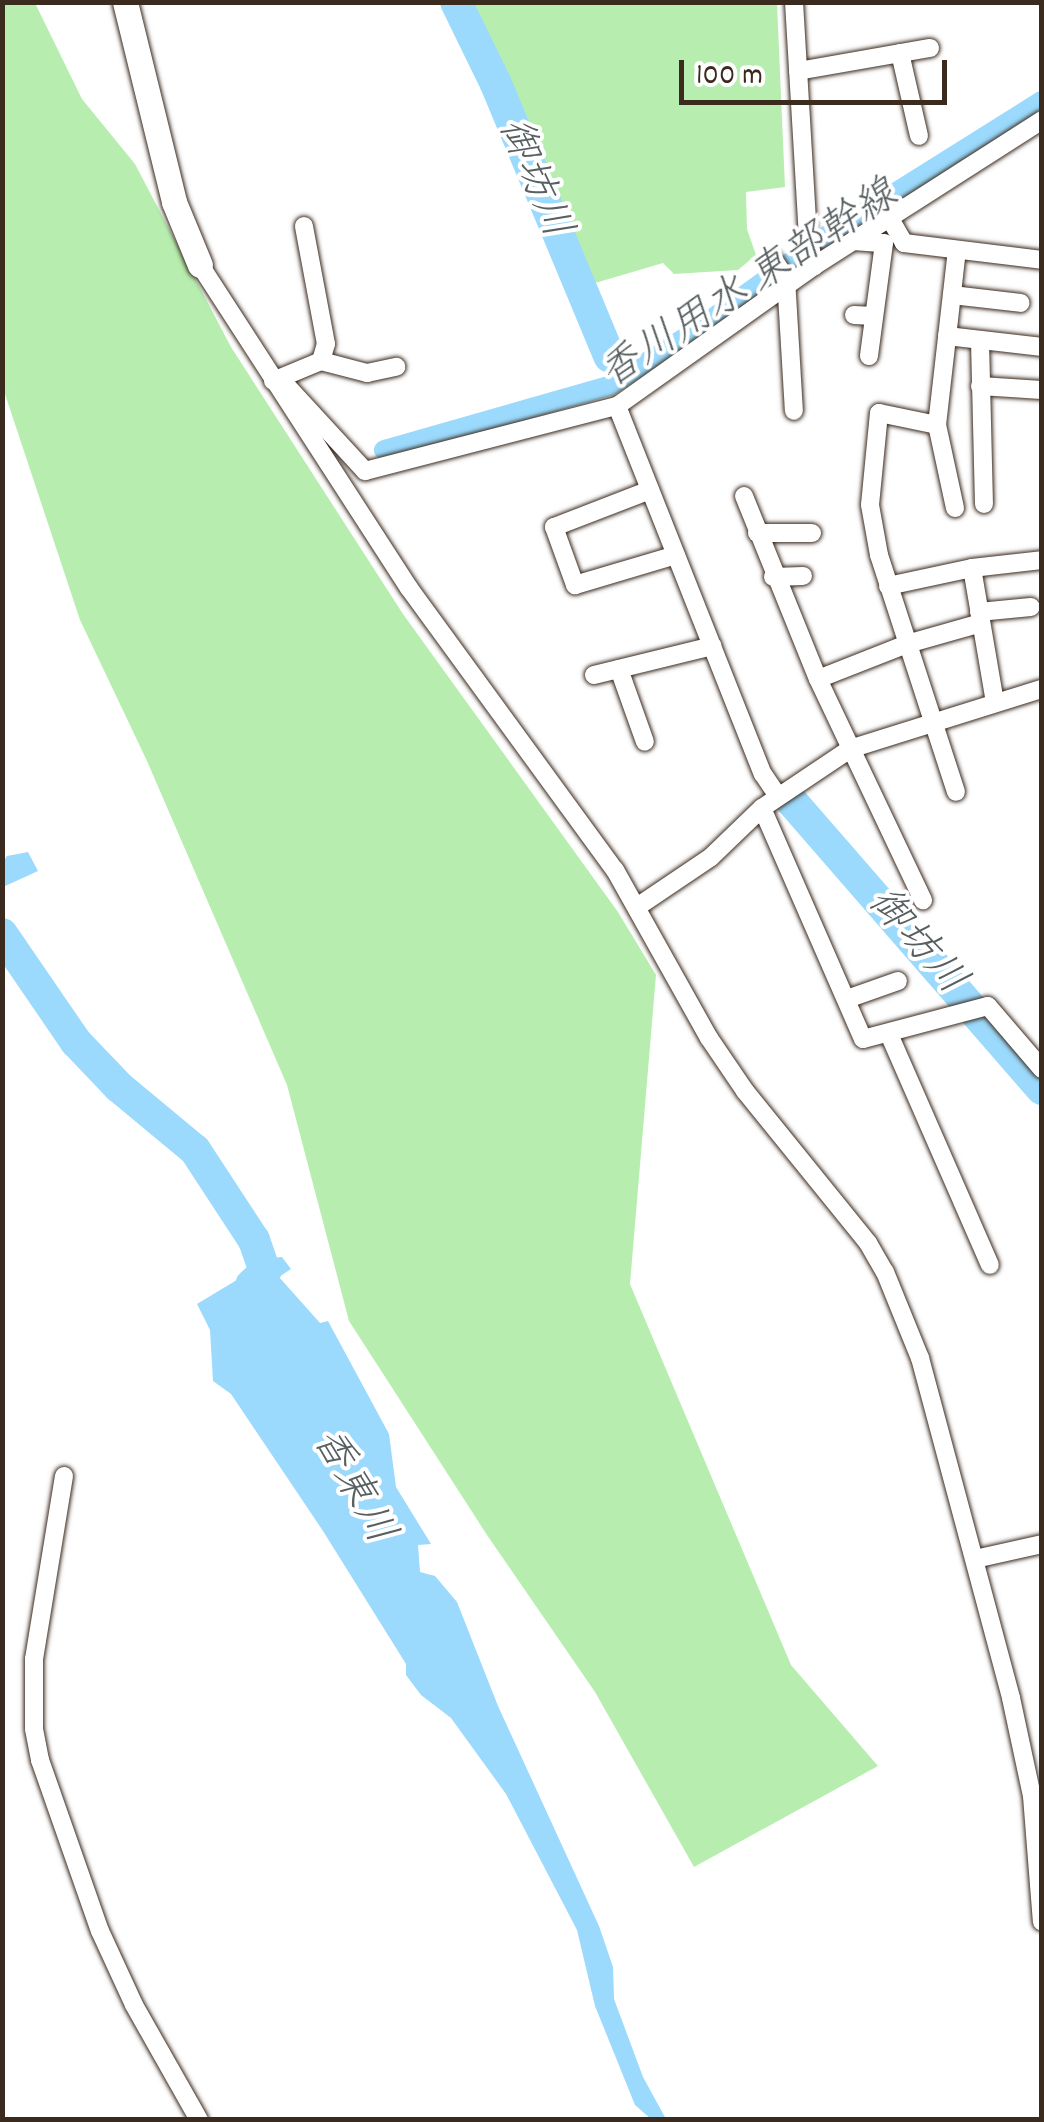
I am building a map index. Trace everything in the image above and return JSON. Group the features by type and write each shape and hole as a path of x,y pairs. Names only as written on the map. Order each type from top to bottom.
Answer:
{"main road":[{"path":"125,2 174,202 200,266"}],"street":[{"path":"794,2 808,236 813,262"},
{"path":"798,71 930,48"},
{"path":"900,53 919,136"},
{"path":"272,381 284,382 365,471 617,406 813,262 1042,120"},
{"path":"889,216 904,244 1042,260"},
{"path":"304,226 326,344 321,362"},
{"path":"852,241 884,243 869,356"},
{"path":"955,508 937,425 956,250"},
{"path":"773,259 786,282 784,392 794,411"},
{"path":"200,266 409,588 636,906 709,1038 784,1141 868,1243 884,1272 920,1358 975,1559 1032,1796 1042,1922"},
{"path":"952,295 1020,303"},
{"path":"854,315 874,316"},
{"path":"947,336 1042,348"},
{"path":"980,342 984,504"},
{"path":"272,381 321,362 367,373 396,367"},
{"path":"980,386 1042,390"},
{"path":"617,406 864,1039 988,1006 1042,1070"},
{"path":"937,425 879,413 870,505 888,586 956,792"},
{"path":"650,490 554,527 576,585 676,555"},
{"path":"744,496 818,679 923,900"},
{"path":"757,533 812,533"},
{"path":"888,586 972,568 1042,560"},
{"path":"972,568 995,702"},
{"path":"774,577 803,576"},
{"path":"818,679 980,618 1030,607"},
{"path":"594,675 712,646"},
{"path":"619,669 645,742"},
{"path":"636,906 711,857 770,802 850,749 932,720 1042,689"},
{"path":"847,999 898,980"},
{"path":"890,1034 990,1266"},
{"path":"64,1476 34,1659 34,1729 40,1760 100,1931 134,2005 199,2120"},
{"path":"975,1559 1042,1544"}],"green space":[{"path":"2,3 35,3 82,99 135,164 231,347 403,614 618,912 656,975 630,1284 791,1665 878,1766 694,1867 595,1692 487,1535 349,1321 287,1085 147,761 80,620 3,388"},
{"path":"461,3 777,3 785,187 746,192 747,229 756,255 738,270 674,274 663,263 585,286 496,74"}],"water":[{"path":"28,852 38,871 3,887 3,862 7,856"},
{"path":"257,1248 271,1258 282,1257 291,1269 279,1277 320,1323 328,1321 389,1434 396,1487 431,1544 418,1545 420,1572 435,1576 457,1602 498,1706 599,1926 613,1967 614,1999 643,2077 666,2119 651,2119 635,2105 595,2006 577,1930 506,1794 451,1718 421,1695 406,1675 406,1664 323,1531 231,1394 213,1381 210,1330 197,1304 255,1269"}],"waterway":[{"name":"御坊川","path":"456,2 496,84 609,356"},
{"name":"香川用水 東部幹線","path":"384,450 609,386 691,334 828,235 1042,101"},
{"name":"御坊川","path":"788,797 1042,1089"},
{"name":"香東川","path":"2,934 76,1042 119,1087 195,1150 254,1240 265,1272 251,1285"}]}
